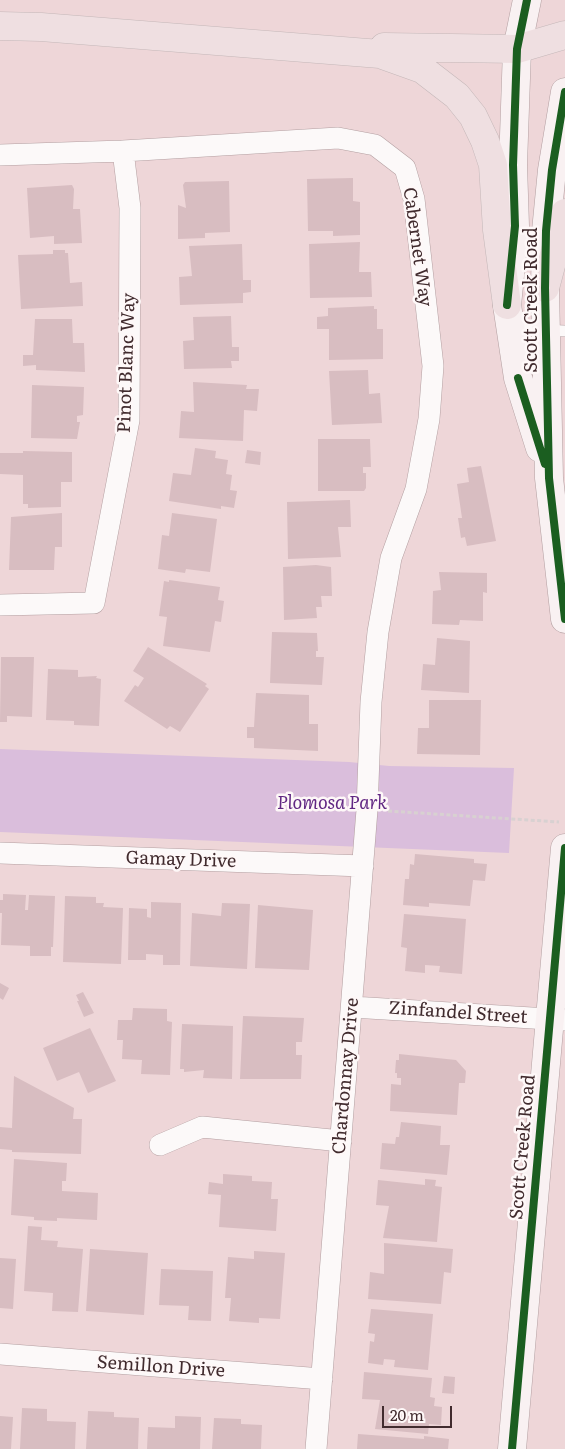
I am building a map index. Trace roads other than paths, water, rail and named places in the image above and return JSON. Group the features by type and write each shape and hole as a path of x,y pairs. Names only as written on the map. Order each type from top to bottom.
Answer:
{"highway":[{"path":"0,26 41,27 380,54 402,60 434,78 457,96 473,116 485,141 493,165 496,230 508,317"},
{"path":"290,46 517,49 565,34"},
{"path":"545,288 565,213"}],"main road":[{"name":"Scott Creek Road","path":"527,0 517,49 513,165 515,226 508,317 518,378 549,478"},
{"name":"Scott Creek Road","path":"565,92 551,179 546,231 545,288 556,330 549,478 565,619"},
{"name":"Scott Creek Road","path":"512,1449 558,1019 565,848"}],"street":[{"name":"Cabernet Way","path":"0,155 123,151 338,138 375,145 404,168 414,199 433,366 429,419 416,489 391,558 378,632 371,702"},
{"name":"Pinot Blanc Way","path":"0,606 94,603 130,420 130,208 123,151"},
{"name":"Chardonnay Drive","path":"316,1449 363,866 371,702"},
{"name":"Gamay Drive","path":"0,853 363,866"},
{"name":"Zinfandel Street","path":"352,1007 558,1019"},
{"path":"160,1145 202,1128 341,1141"},
{"name":"Semillon Drive","path":"0,1354 322,1379"}],"lane":[{"path":"508,317 556,330"}],"park label":[{"name":"Plomosa Park","path":"332,804"}]}
